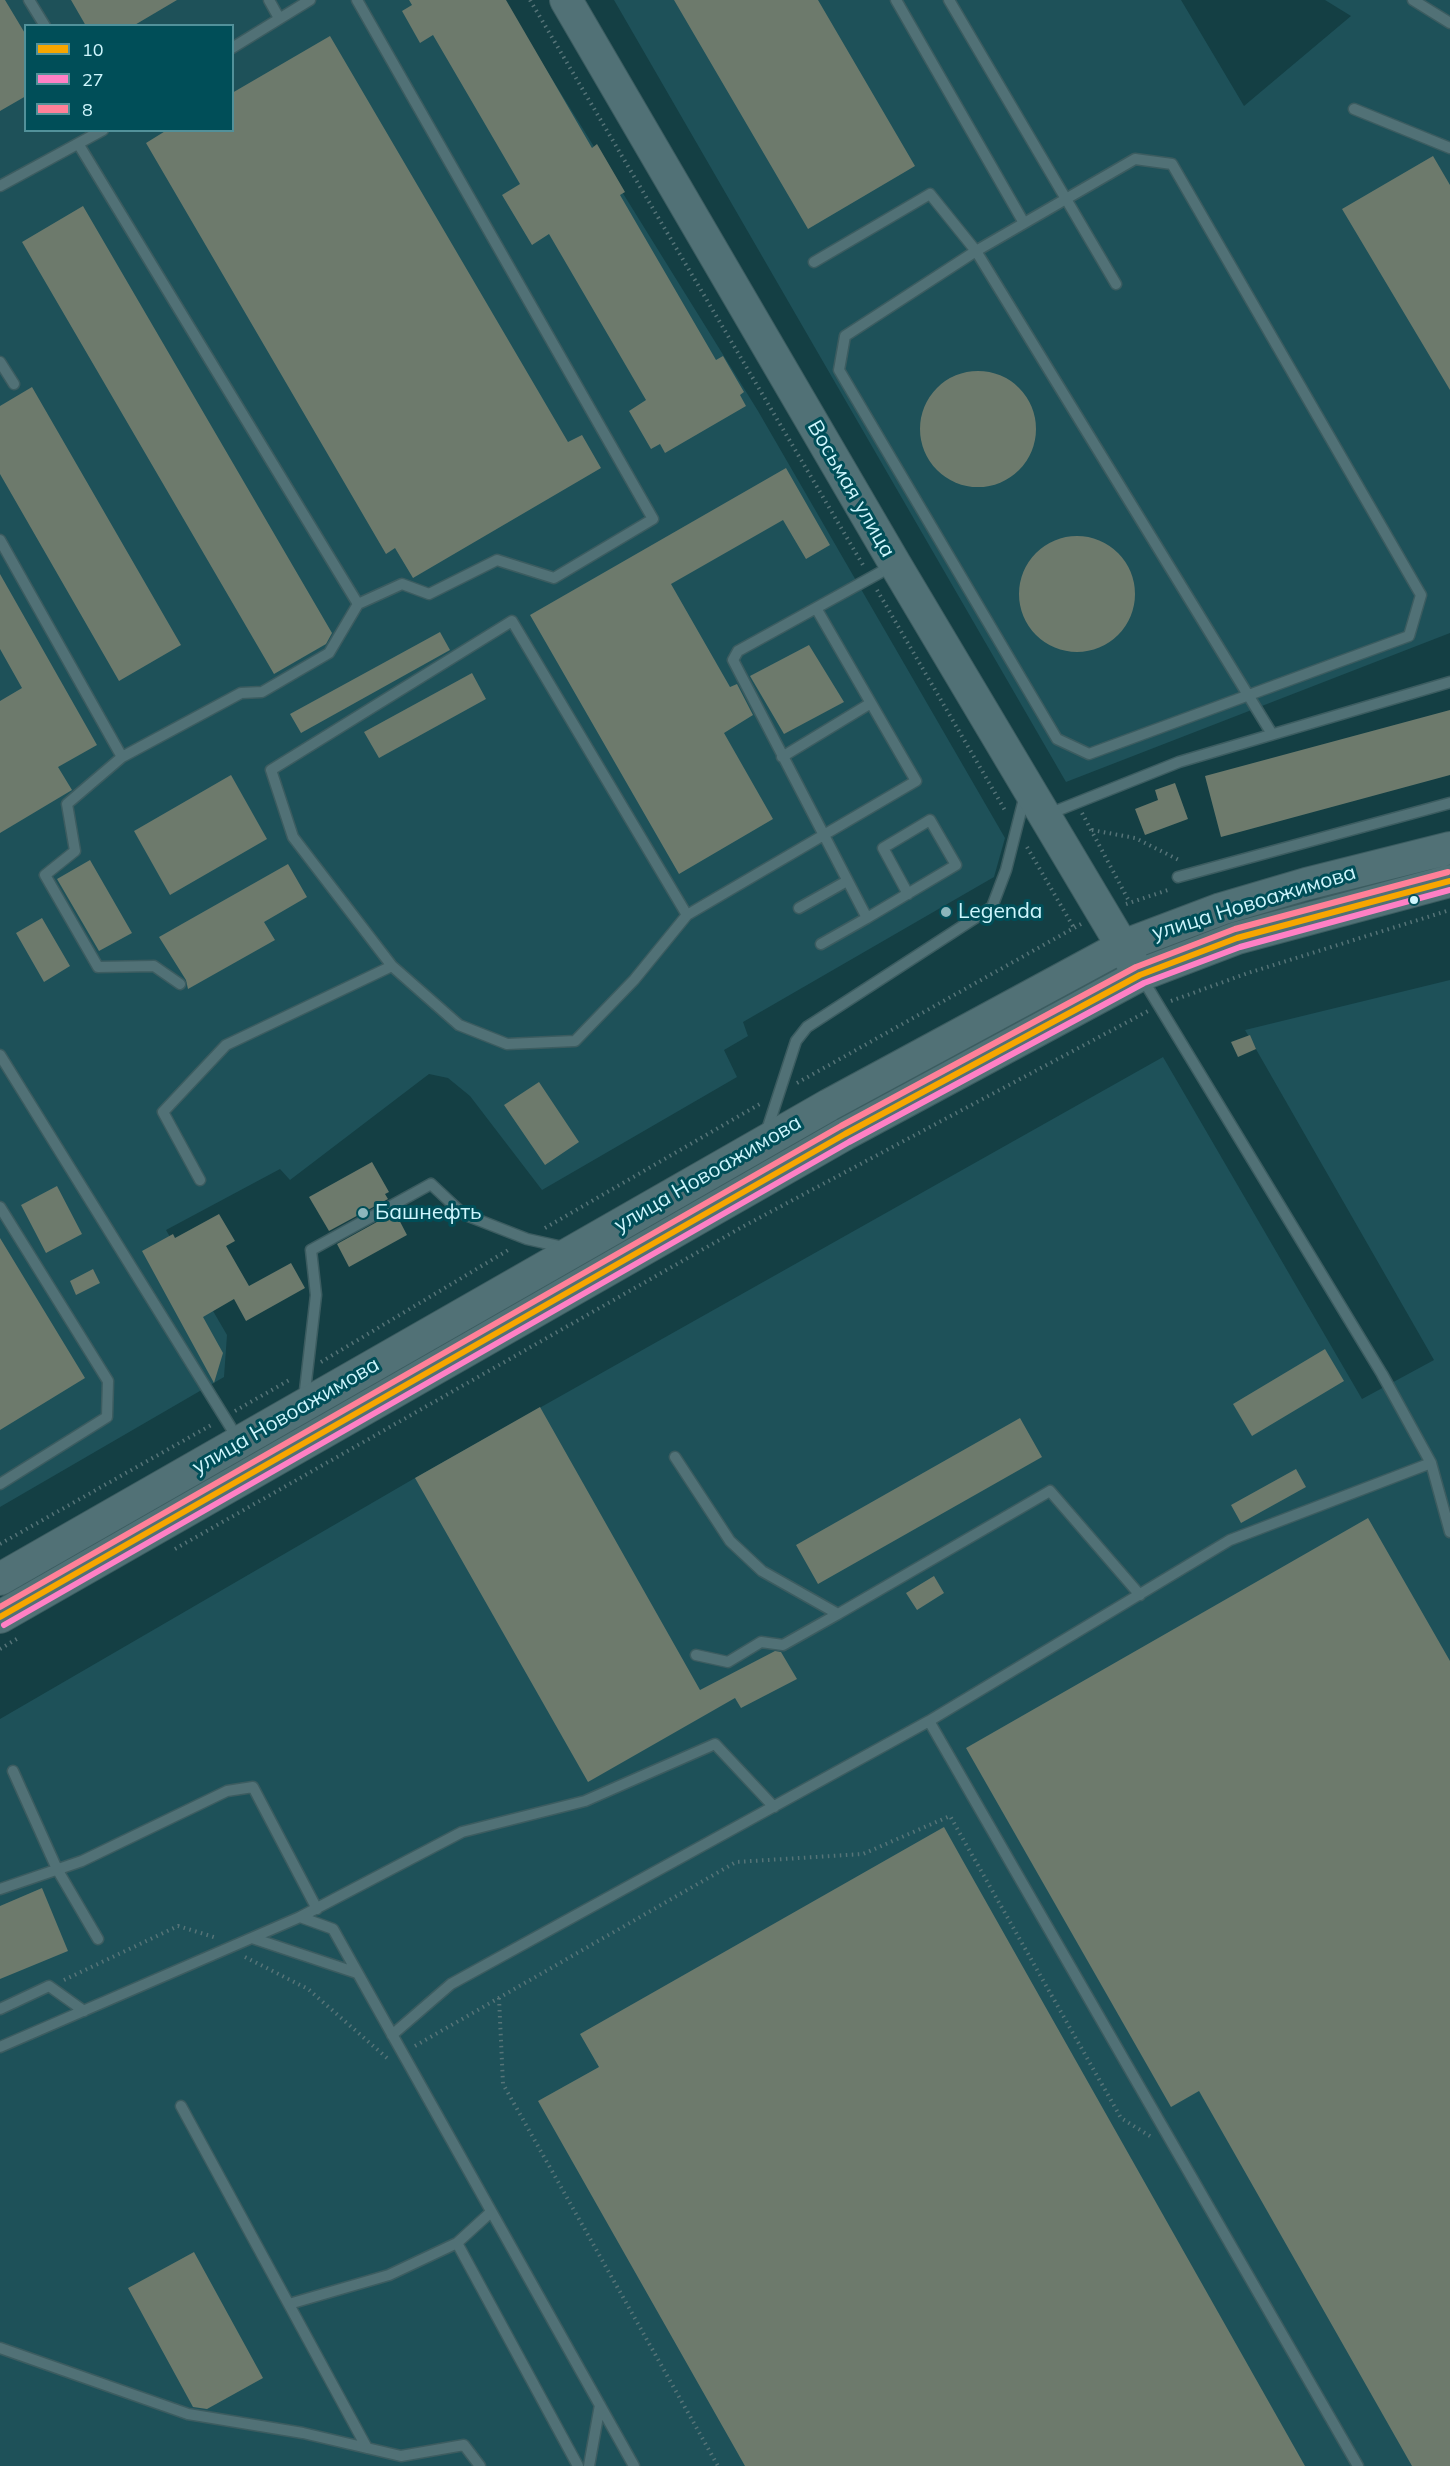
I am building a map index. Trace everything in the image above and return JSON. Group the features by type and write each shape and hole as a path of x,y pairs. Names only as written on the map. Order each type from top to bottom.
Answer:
{"main road":[{"name":"Восьмая улица","path":"566,0 882,571 1028,783 1140,975"},
{"name":"улица Новоажимова","path":"0,1579 762,1143 1123,946 1221,909 1306,884 1450,848"},
{"name":"улица Новоажимова","path":"12,1626 845,1134 1140,975 1237,938 1450,881"}],"lane":[{"path":"29,0 44,24"},
{"path":"268,0 279,18"},
{"path":"234,47 310,0"},
{"path":"180,984 154,966 98,967 45,874 75,851 67,804 122,757 241,693 262,692 329,653 358,604 402,584 429,594 497,560 554,578 653,519 357,0"},
{"path":"896,0 1024,223"},
{"path":"949,0 1116,284"},
{"path":"1413,0 1450,22"},
{"path":"1354,109 1450,148"},
{"path":"0,186 100,132"},
{"path":"79,145 358,604"},
{"path":"1135,159 1172,164 1422,596 1409,636 1249,697 1089,754 1057,739 839,370 845,336 976,250 1024,223 1135,159"},
{"path":"814,262 930,194 976,250 1272,734"},
{"path":"0,362 14,384"},
{"path":"0,540 122,757"},
{"path":"867,918 733,660 738,651 882,571"},
{"path":"687,915 512,621 271,770 293,837 392,966 459,1025 507,1044 575,1041 634,980 687,915 916,781 816,608"},
{"path":"1046,815 1179,762 1450,682"},
{"path":"782,757 871,703"},
{"path":"762,1143 782,1092 796,1041 807,1027 992,908 1006,870 1028,783"},
{"path":"1178,877 1450,803"},
{"path":"820,944 867,918 908,894 956,865 930,820 883,848 908,894"},
{"path":"799,908 847,880"},
{"path":"200,1180 163,1112 226,1045 392,966"},
{"path":"1140,975 1370,1354 1431,1462 1450,1532"},
{"path":"0,1055 240,1442"},
{"path":"303,1406 316,1295 311,1250 430,1184 463,1214 527,1239 576,1250"},
{"path":"0,1207 108,1381 107,1417 0,1484"},
{"path":"675,1457 730,1541 762,1571 838,1614"},
{"path":"392,2035 451,1984 929,1721 1230,1540 1431,1462"},
{"path":"696,1655 728,1662 761,1642 783,1645 1050,1491 1140,1595"},
{"path":"929,1721 1358,2466"},
{"path":"0,2047 300,1917 462,1832 585,1801 715,1744 774,1806"},
{"path":"13,1771 57,1869 98,1939"},
{"path":"0,1889 82,1861 227,1791 253,1787 317,1909"},
{"path":"300,1917 333,1929 634,2466"},
{"path":"252,1938 357,1973"},
{"path":"0,2009 50,1986 84,2011"},
{"path":"182,2106 367,2448"},
{"path":"289,2304 389,2275 458,2242 491,2212"},
{"path":"458,2242 578,2466"},
{"path":"0,2349 188,2414 303,2433 400,2456 464,2445 480,2466"},
{"path":"589,2466 600,2405"}],"path":[{"path":"530,0 882,571 1016,829 1074,928"},
{"path":"1076,803 1130,903"},
{"path":"1092,830 1135,838 1201,871"},
{"path":"164,1555 744,1226 1159,1006 1248,973 1450,910"},
{"path":"0,1649 12,1626"},
{"path":"950,1816 1121,2118 1179,2155"},
{"path":"499,1998 502,2084 718,2466"}],"shaded area":[{"path":"0,0 503,0 758,411 1005,838 994,877 743,1022 748,1036 724,1050 737,1077 542,1190 470,1096 448,1078 429,1074 290,1180 280,1169 166,1230 227,1335 224,1377 0,1507"},
{"path":"614,0 1181,0 1244,106 1351,16 1325,0 1450,0 1450,633 1066,782"},
{"path":"1450,980 1450,2466 0,2466 0,1719 415,1478 1163,1057 1362,1399 1434,1360 1245,1030"}],"building":[{"path":"0,0 5,0 24,32 24,97 0,111"},
{"path":"71,0 177,0 136,24 85,24"},
{"path":"409,0 506,0 592,148 597,144 625,192 620,195 716,360 723,356 744,392 740,395 746,406 665,453 660,444 651,449 629,411 646,400 549,234 532,245 502,195 520,184 433,35 420,43 402,11 412,5"},
{"path":"674,0 818,0 915,166 808,229"},
{"path":"330,36 568,442 582,435 601,468 413,578 395,548 386,554 146,143 164,132 234,132 234,92"},
{"path":"1433,156 1450,185 1450,390 1342,209"},
{"path":"83,206 332,633 326,644 274,674 22,242"},
{"path":"978,371 1000,375 1019,388 1032,407 1036,429 1032,451 1019,470 1000,483 978,487 956,483 937,470 924,451 920,429 924,407 937,388 956,375"},
{"path":"32,387 181,645 119,681 0,474 0,406"},
{"path":"786,468 830,545 806,559 783,520 671,584 730,687 737,684 753,715 724,733 773,819 679,874 530,615"},
{"path":"1077,536 1099,540 1118,553 1131,572 1135,594 1131,616 1118,635 1099,648 1077,652 1055,648 1036,635 1023,616 1019,594 1023,572 1036,553 1055,540"},
{"path":"0,574 97,745 58,767 72,790 0,833 0,701 22,688 0,649"},
{"path":"440,632 450,650 301,733 290,714"},
{"path":"809,645 844,702 784,734 750,676"},
{"path":"472,673 486,699 379,758 364,732"},
{"path":"1450,710 1450,775 1221,837 1205,776"},
{"path":"231,775 267,839 170,895 134,831"},
{"path":"1175,783 1188,819 1145,835 1135,809 1158,800 1155,790"},
{"path":"90,860 132,933 99,951 57,879"},
{"path":"288,864 307,897 264,922 275,940 188,989 186,980 159,937"},
{"path":"42,918 70,966 44,982 16,933"},
{"path":"1250,1035 1256,1049 1238,1057 1231,1042"},
{"path":"539,1082 579,1142 545,1165 504,1105"},
{"path":"372,1162 389,1192 385,1194 388,1199 329,1231 309,1197"},
{"path":"57,1186 82,1234 46,1253 21,1205"},
{"path":"395,1212 407,1235 349,1267 337,1244"},
{"path":"219,1214 235,1241 226,1246 249,1286 291,1263 305,1288 246,1321 234,1299 203,1317 223,1353 214,1383 142,1251 173,1234 175,1238"},
{"path":"0,1238 85,1378 0,1430"},
{"path":"93,1269 100,1283 76,1295 70,1281"},
{"path":"1325,1349 1344,1381 1252,1436 1233,1404"},
{"path":"540,1407 700,1690 775,1651 781,1652 797,1679 741,1708 735,1698 588,1782 415,1478"},
{"path":"1020,1418 1042,1457 818,1584 796,1545"},
{"path":"1296,1469 1306,1487 1241,1523 1231,1505"},
{"path":"1368,1518 1450,1661 1450,2466 1412,2466 1199,2091 1171,2107 966,1748"},
{"path":"934,1576 944,1593 917,1610 906,1593"},
{"path":"944,1827 1305,2466 745,2466 538,2101 599,2067 580,2034"},
{"path":"42,1888 68,1951 0,1979 0,1906"},
{"path":"194,2252 263,2378 207,2409 193,2407 128,2288"}],"transit line":[{"name":"8","path":"0,1607 841,1126 1136,967 1235,929 1448,872"},
{"name":"10","path":"0,1617 845,1134 1140,975 1237,938 1450,881"},
{"name":"27","path":"4,1625 849,1142 1144,983 1240,947 1450,890"}],"place":[{"name":"Legenda","path":"946,912"},
{"name":"Башнефть","path":"363,1213"}]}
